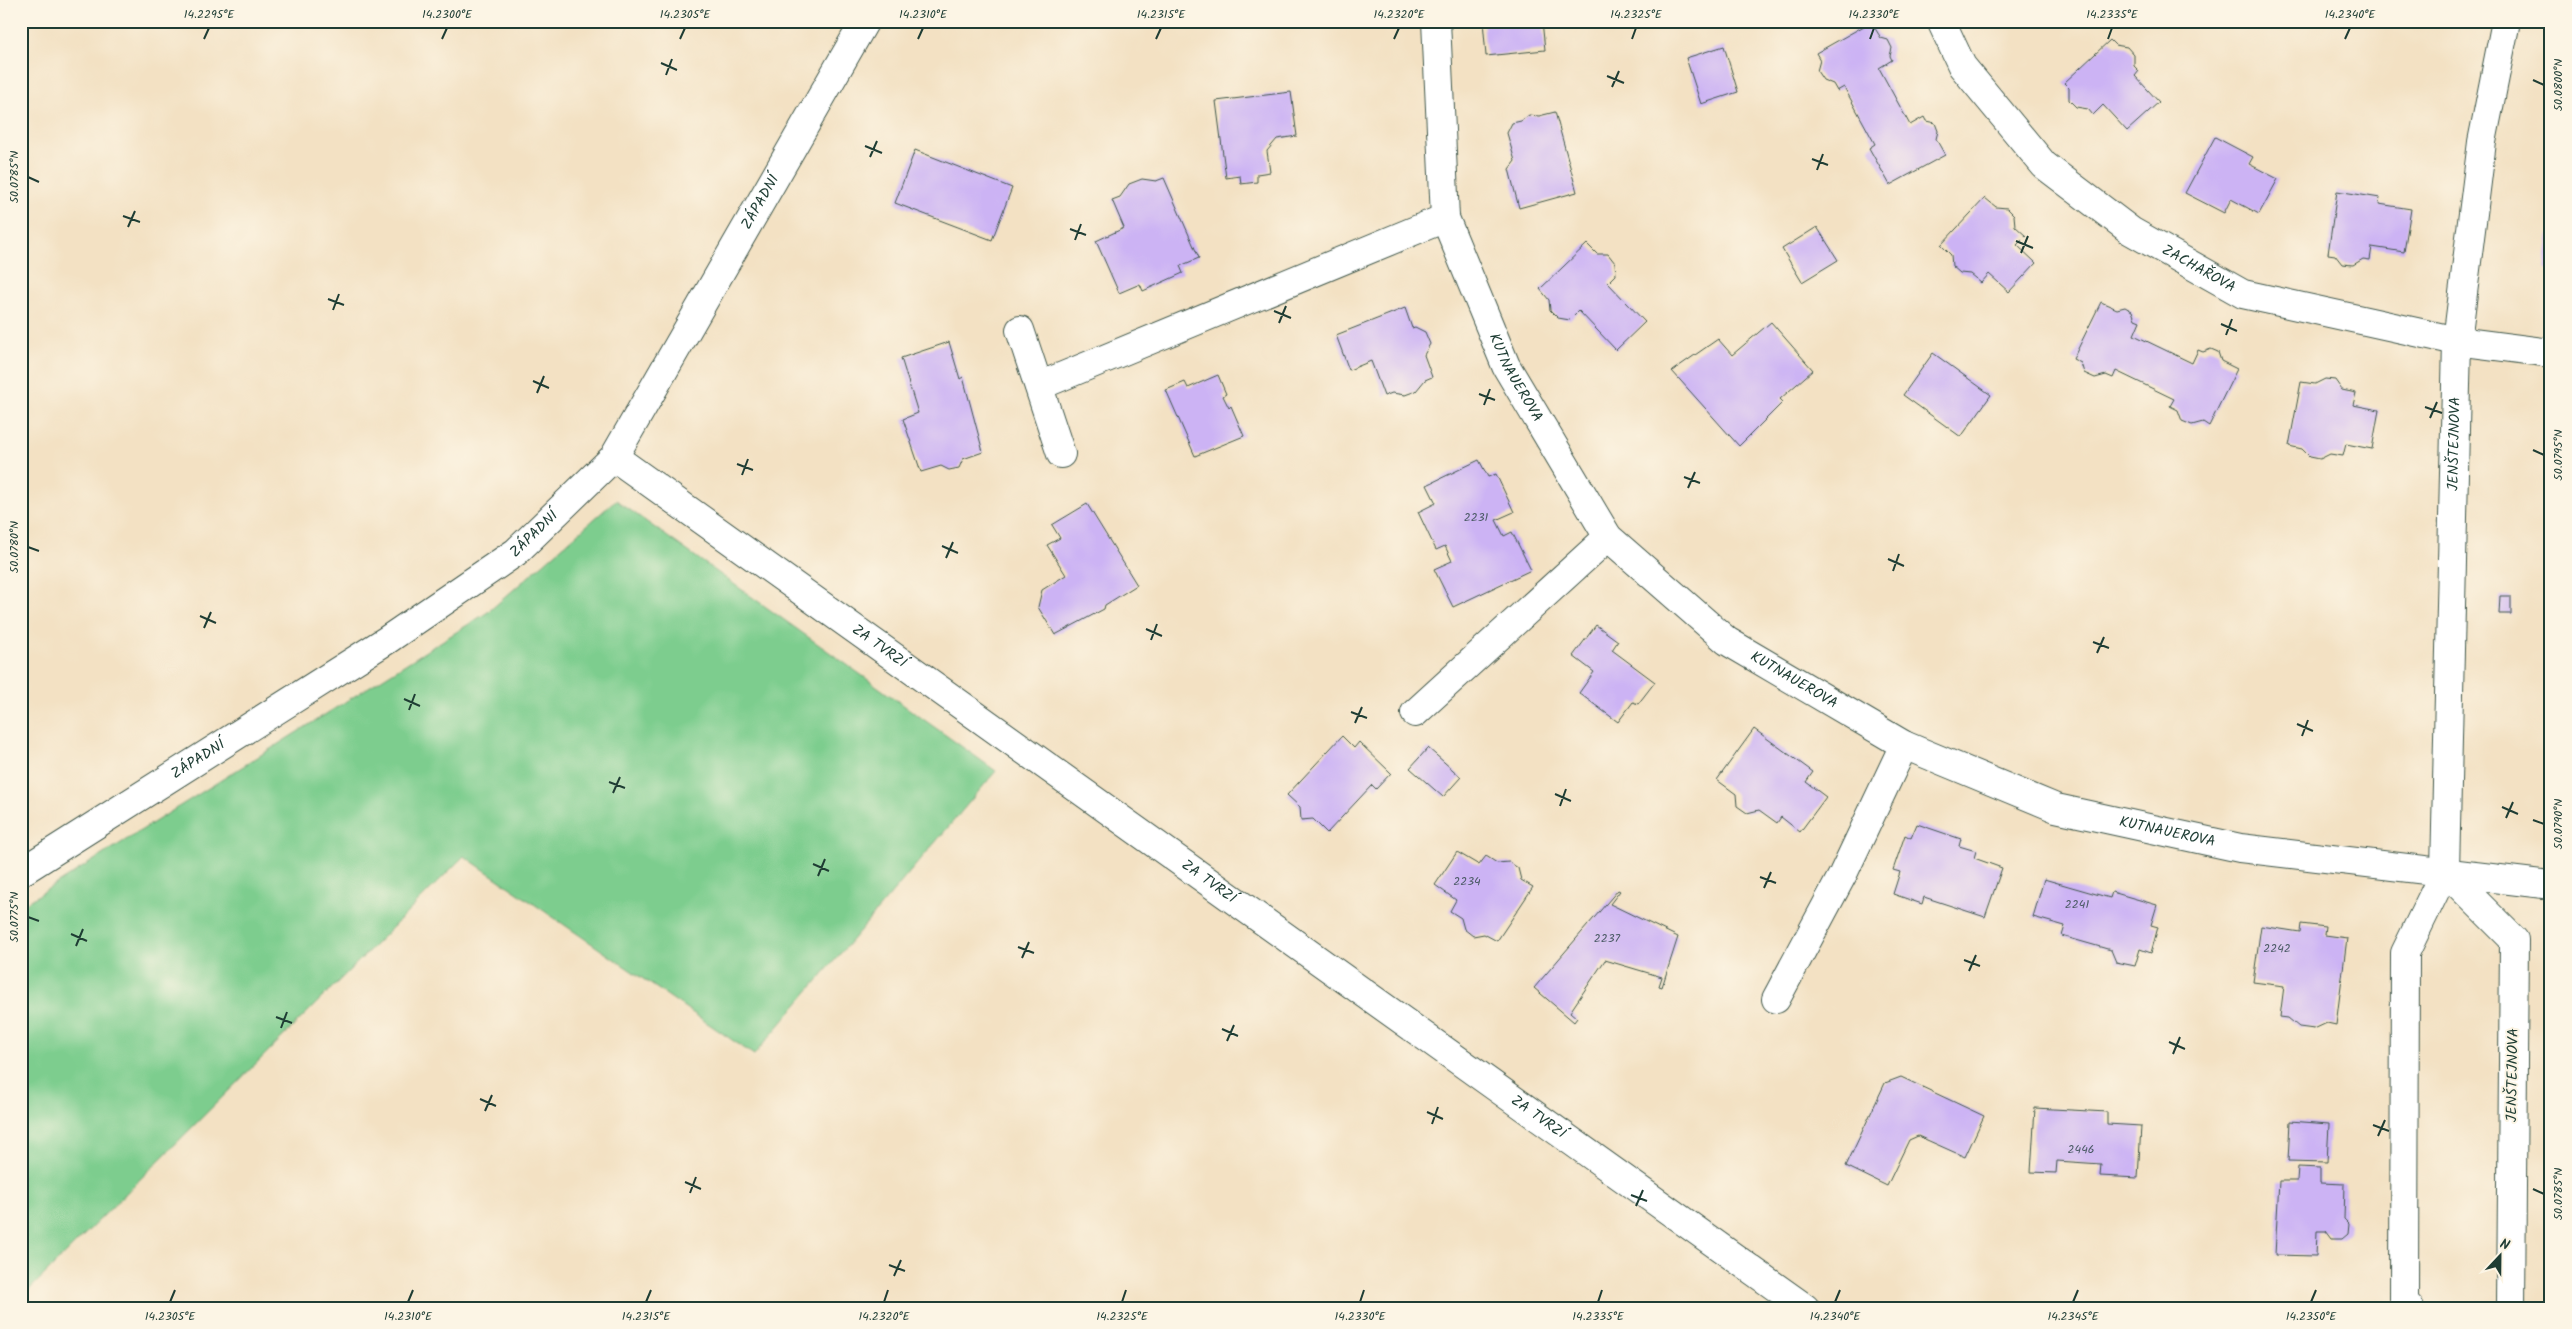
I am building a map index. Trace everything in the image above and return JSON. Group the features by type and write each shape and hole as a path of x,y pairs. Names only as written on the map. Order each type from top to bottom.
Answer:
{"street":[{"name":"ZÁPADNÍ","path":"21,872 387,640 516,552 614,457 865,21"},
{"name":"KUTNAUEROVA","path":"1436,21 1445,218 1506,366 1608,537 1728,641 1904,745 2056,808 2240,848 2551,885"},
{"name":"ZACHAŘOVA","path":"1940,21 1962,66 2044,165 2131,231 2244,294 2457,341 2551,353"},
{"name":"JENŠTEJNOVA","path":"2410,1308 2404,1302 2405,953 2445,871 2457,341 2482,142 2506,21"},
{"path":"1039,386 1445,218"},
{"path":"1020,330 1061,454"},
{"name":"ZA TVRZÍ","path":"614,457 1805,1308"},
{"path":"1415,713 1608,537"},
{"path":"1776,999 1843,874 1904,745"},
{"name":"JENŠTEJNOVA","path":"2445,871 2514,940 2511,1308"}],"green space":[{"path":"616,500 996,771 754,1055 464,856 21,1298 21,906 488,612"}],"building":[{"path":"1483,21 1542,21 1545,50 1486,56"},
{"path":"1871,22 1881,38 1888,40 1892,48 1890,56 1892,60 1879,68 1910,125 1924,117 1926,121 1935,123 1938,131 1936,139 1945,155 1890,185 1869,148 1875,144 1844,87 1837,91 1833,84 1823,80 1817,71 1820,60 1816,53"},
{"path":"2110,40 2115,45 2127,47 2134,55 2134,66 2139,71 2135,76 2159,102 2127,131 2103,105 2093,115 2088,109 2076,107 2069,100 2069,88 2064,83"},
{"path":"1724,46 1738,92 1701,104 1686,58"},
{"path":"1291,92 1297,136 1277,139 1267,151 1270,172 1257,174 1257,182 1241,184 1240,176 1226,178 1216,101"},
{"path":"1555,112 1577,192 1519,208 1509,169 1515,161 1507,133 1512,123 1521,121 1529,115 1539,116"},
{"path":"2215,137 2253,157 2249,164 2278,179 2259,214 2231,199 2224,213 2185,193"},
{"path":"915,150 1012,188 992,240 895,203"},
{"path":"1164,178 1199,258 1180,266 1183,273 1143,291 1140,284 1119,293 1096,241 1124,228 1112,200 1120,197 1129,184 1142,179 1156,181"},
{"path":"2337,191 2380,198 2379,204 2411,209 2404,252 2372,247 2370,260 2363,259 2353,265 2342,264 2335,255 2328,254"},
{"path":"1985,198 1996,207 2007,208 2014,215 2015,226 2026,236 2017,245 2036,263 2009,292 1989,274 1981,283 1970,274 1960,273 1952,266 1951,255 1941,245"},
{"path":"1817,227 1838,260 1802,282 1782,249"},
{"path":"2551,234 2551,270 2545,269"},
{"path":"1587,244 1597,254 1608,254 1615,263 1616,275 1608,283 1645,322 1616,350 1579,311 1570,320 1558,318 1550,310 1549,300 1540,289"},
{"path":"2101,302 2117,309 2125,307 2132,311 2135,319 2140,321 2134,335 2192,363 2198,350 2203,352 2211,349 2218,352 2221,361 2237,369 2209,426 2203,422 2192,425 2182,421 2178,410 2170,406 2174,399 2116,371 2113,378 2106,375 2095,378 2084,373 2081,363 2073,359"},
{"path":"1405,308 1412,328 1415,327 1425,332 1430,344 1424,355 1432,377 1425,380 1416,391 1405,395 1392,393 1384,396 1371,361 1349,370 1336,335"},
{"path":"1771,322 1813,370 1780,399 1783,402 1739,446 1672,371 1718,339 1732,355"},
{"path":"949,342 960,379 963,377 983,452 963,459 959,468 949,470 941,466 921,472 903,419 918,413 901,358"},
{"path":"1933,353 1991,395 1961,437 1903,395"},
{"path":"1218,375 1226,394 1223,396 1229,408 1231,406 1244,436 1195,456 1166,390 1185,382 1188,388"},
{"path":"2325,379 2335,380 2342,390 2356,393 2353,405 2379,410 2372,449 2346,444 2343,456 2330,454 2320,459 2310,457 2302,449 2289,446 2301,382 2315,384"},
{"path":"2550,442 2551,476 2545,476"},
{"path":"1479,460 1488,477 1496,474 1514,512 1496,520 1504,536 1512,532 1531,570 1453,607 1434,569 1452,561 1445,546 1436,550 1418,512 1436,503 1427,485"},
{"path":"1087,504 1137,585 1105,605 1104,609 1055,635 1038,607 1042,590 1066,575 1047,545 1060,538 1052,525"},
{"path":"2500,596 2511,596 2511,614 2499,614"},
{"path":"1596,625 1618,641 1612,650 1655,682 1638,704 1633,702 1618,722 1579,693 1594,672 1573,656"},
{"path":"2550,722 2551,735 2548,735"},
{"path":"1754,729 1813,772 1806,782 1826,797 1800,832 1781,817 1777,823 1759,810 1747,813 1737,806 1736,794 1717,780"},
{"path":"1342,736 1354,748 1359,742 1391,773 1376,789 1372,785 1327,833 1313,819 1301,820 1300,807 1287,795"},
{"path":"1428,748 1461,777 1443,797 1410,768"},
{"path":"1917,824 1961,839 1959,846 1976,851 1974,858 2002,868 1985,917 1924,897 1922,904 1893,894 1900,872 1893,870 1905,835 1911,838"},
{"path":"1457,852 1479,865 1486,856 1497,863 1509,862 1518,868 1521,880 1533,887 1497,941 1484,934 1473,936 1464,929 1461,918 1450,911 1456,900 1435,885"},
{"path":"2044,879 2110,898 2112,892 2157,905 2151,925 2158,927 2151,953 2140,949 2135,966 2116,962 2111,950 2062,936 2065,926 2033,917"},
{"path":"1618,890 1620,891 1610,904 1678,937 1662,987 1659,986 1662,977 1605,960 1570,1012 1577,1018 1574,1022 1534,988"},
{"path":"2301,924 2326,927 2325,935 2347,938 2336,1025 2327,1023 2314,1029 2299,1027 2288,1018 2280,1017 2284,986 2253,982 2261,926 2300,932"},
{"path":"1901,1077 1984,1116 1965,1157 1918,1136 1909,1140 1887,1186 1846,1166 1885,1083"},
{"path":"2035,1108 2107,1112 2107,1124 2141,1126 2138,1178 2100,1176 2101,1164 2057,1161 2056,1173 2031,1172"},
{"path":"2290,1121 2329,1124 2327,1162 2288,1161"},
{"path":"2298,1167 2320,1168 2320,1183 2345,1184 2344,1219 2349,1224 2348,1234 2342,1239 2332,1239 2326,1231 2317,1231 2316,1256 2275,1255 2279,1181 2297,1181"}]}
